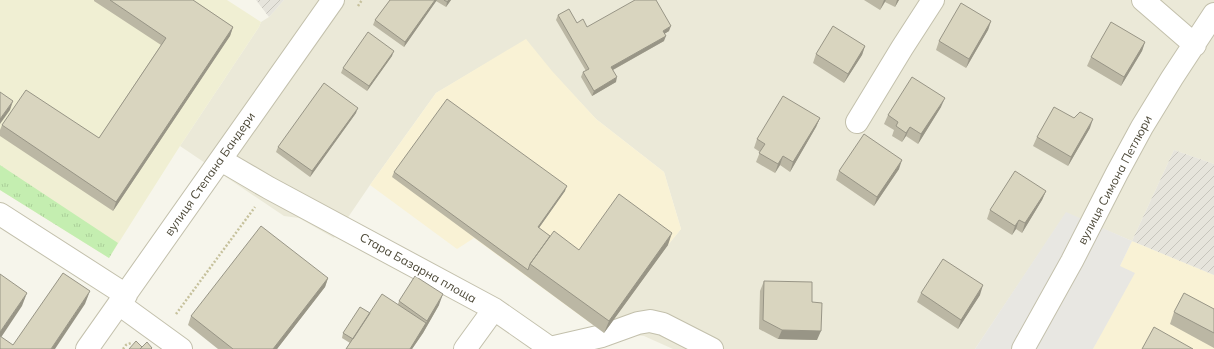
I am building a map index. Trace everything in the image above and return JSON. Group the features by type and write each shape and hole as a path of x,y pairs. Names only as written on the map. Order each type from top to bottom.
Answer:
{"street":[{"name":"вулиця Степана Бандери","path":"87,349 333,0"},
{"path":"857,122 933,0"},
{"path":"1143,0 1195,46"},
{"name":"вулиця Симона Петлюри","path":"1023,349 1072,261 1142,127 1214,14"},
{"name":"Стара Базарна площа","path":"220,160 494,309 550,348 602,336 638,323 650,321 670,328 712,349"},
{"path":"0,214 122,300 181,349"},
{"path":"465,349 494,309"}],"shaded area":[{"path":"0,0 227,0 261,22 109,258 0,190"},
{"path":"256,0 284,0 269,17"},
{"path":"284,0 1214,0 1214,164 1174,150 1132,241 1066,213 975,349 673,349 644,336 604,333 681,229 664,172 596,119 551,71 526,40 436,93 334,238 299,218 284,216 180,146 261,22 269,17"},
{"path":"526,39 552,71 596,119 664,172 681,229 604,333 474,238 457,249 370,185 436,93"},
{"path":"1174,150 1214,164 1214,275 1132,241"},
{"path":"1066,212 1132,241 1120,266 1135,273 1093,349 975,349"},
{"path":"1132,241 1214,275 1214,349 1093,349 1109,318 1120,266"}],"green space":[{"path":"0,165 118,243 109,258 0,190"}],"building":[{"path":"110,0 193,0 233,27 116,202 2,125 26,90 99,138 166,38"},
{"path":"390,0 435,0 405,42 375,20"},
{"path":"635,0 656,0 671,26 663,31 666,36 611,67 617,77 594,91 583,72 589,69 558,15 569,9 577,23 583,19 587,27"},
{"path":"961,3 991,21 969,59 939,41"},
{"path":"1111,22 1145,42 1124,77 1091,57"},
{"path":"833,26 865,46 848,74 816,54"},
{"path":"368,32 394,51 369,86 343,68"},
{"path":"912,77 945,98 921,134 910,127 906,133 896,126 898,122 888,115"},
{"path":"324,83 358,108 312,171 278,147"},
{"path":"0,92 13,101 0,119"},
{"path":"783,96 820,118 793,162 783,156 778,164 759,153 765,144 757,139"},
{"path":"447,99 567,186 538,227 550,236 530,264 528,270 394,172"},
{"path":"1054,107 1074,118 1080,112 1093,119 1071,157 1037,137"},
{"path":"864,134 902,160 877,197 839,171"},
{"path":"1015,171 1046,191 1025,223 1019,220 1015,226 990,210"},
{"path":"619,194 672,233 609,321 530,264 554,231 579,250"},
{"path":"261,226 328,278 273,349 233,349 191,316"},
{"path":"943,259 983,285 961,320 921,293"},
{"path":"63,273 90,291 51,349 0,349 0,336 13,345"},
{"path":"0,274 27,293 0,332"},
{"path":"415,276 443,294 427,321 399,301"},
{"path":"764,281 812,282 812,302 822,303 821,331 782,330 763,320"},
{"path":"1184,293 1214,309 1214,333 1174,312"},
{"path":"382,294 426,323 410,349 346,349"},
{"path":"360,307 370,313 353,339 343,333"},
{"path":"1154,327 1193,349 1142,349"},
{"path":"136,341 142,347 140,349 129,349"},
{"path":"147,342 152,348 151,349 140,349"}]}
